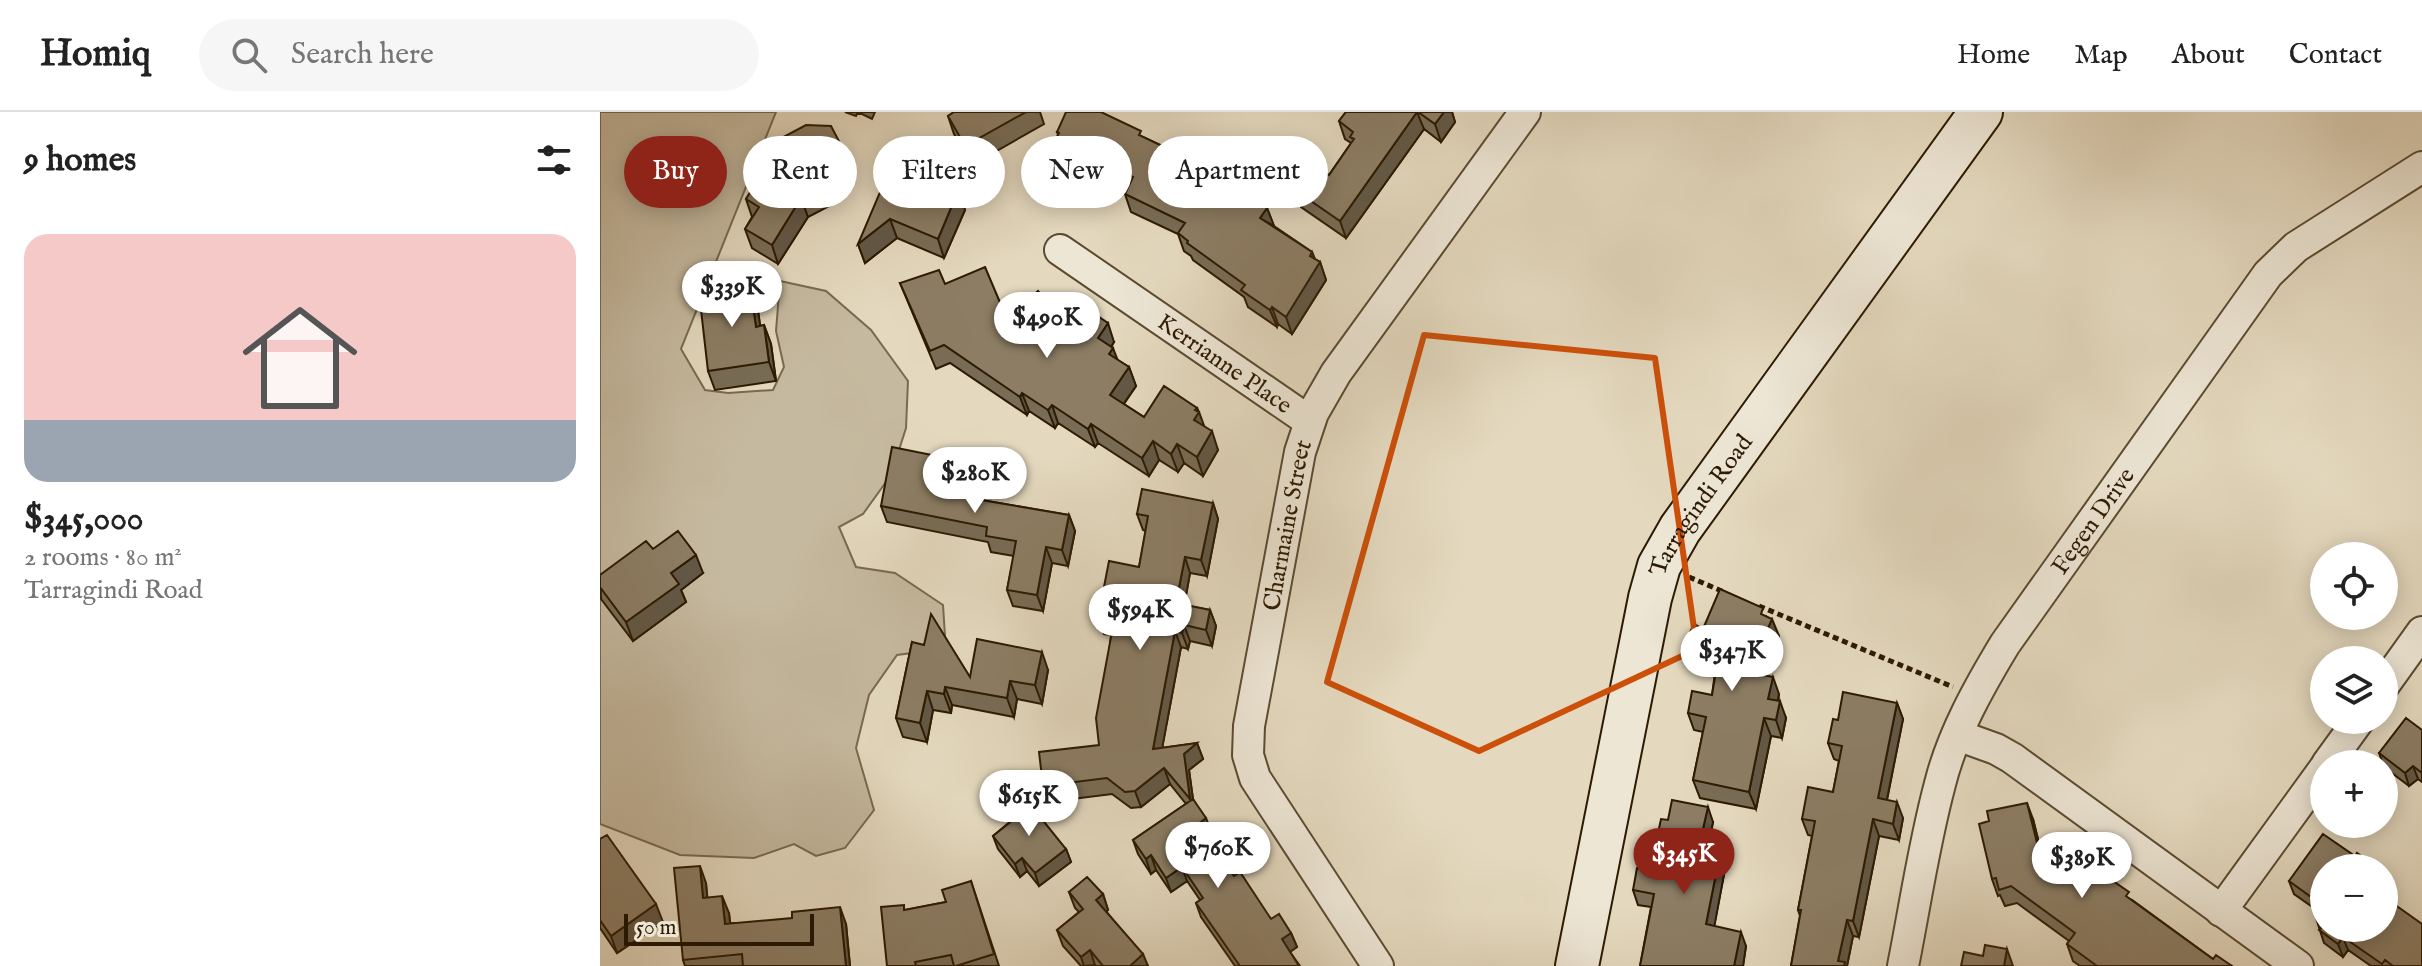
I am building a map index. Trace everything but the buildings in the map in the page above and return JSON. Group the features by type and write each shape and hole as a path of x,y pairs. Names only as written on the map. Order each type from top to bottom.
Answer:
{"street":[{"name":"Charmaine Street","path":"1378,966 1255,778 1248,755 1252,711 1300,452 1309,421 1336,373 1525,112"},
{"name":"Tarragindi Road","path":"1577,966 1659,566 1680,529 1981,112"},
{"name":"Fegen Drive","path":"1903,966 1940,782 1957,735 2005,644 2268,274 2296,247 2422,167"},
{"name":"Kerrianne Place","path":"1060,250 1309,421"},
{"path":"2413,664 2422,632"},
{"path":"1957,735 2012,758 2298,966"},
{"path":"2221,911 2310,788"}],"path":[{"path":"1686,576 1689,564"},
{"path":"1697,580 1738,597"},
{"path":"1752,603 1953,686"}],"highlighted area":[{"path":"1424,335 1655,358 1697,649 1479,751 1327,682"}],"shaded area":[{"path":"600,112 776,112 766,136 743,136 743,194 681,349 705,390 728,393 773,390 784,367 776,331 780,281 826,291 871,330 908,381 906,428 891,475 863,514 839,527 856,567 895,573 943,605 945,636 920,652 897,655 869,695 856,748 874,810 845,848 816,856 794,844 754,858 680,855 600,824"}]}
